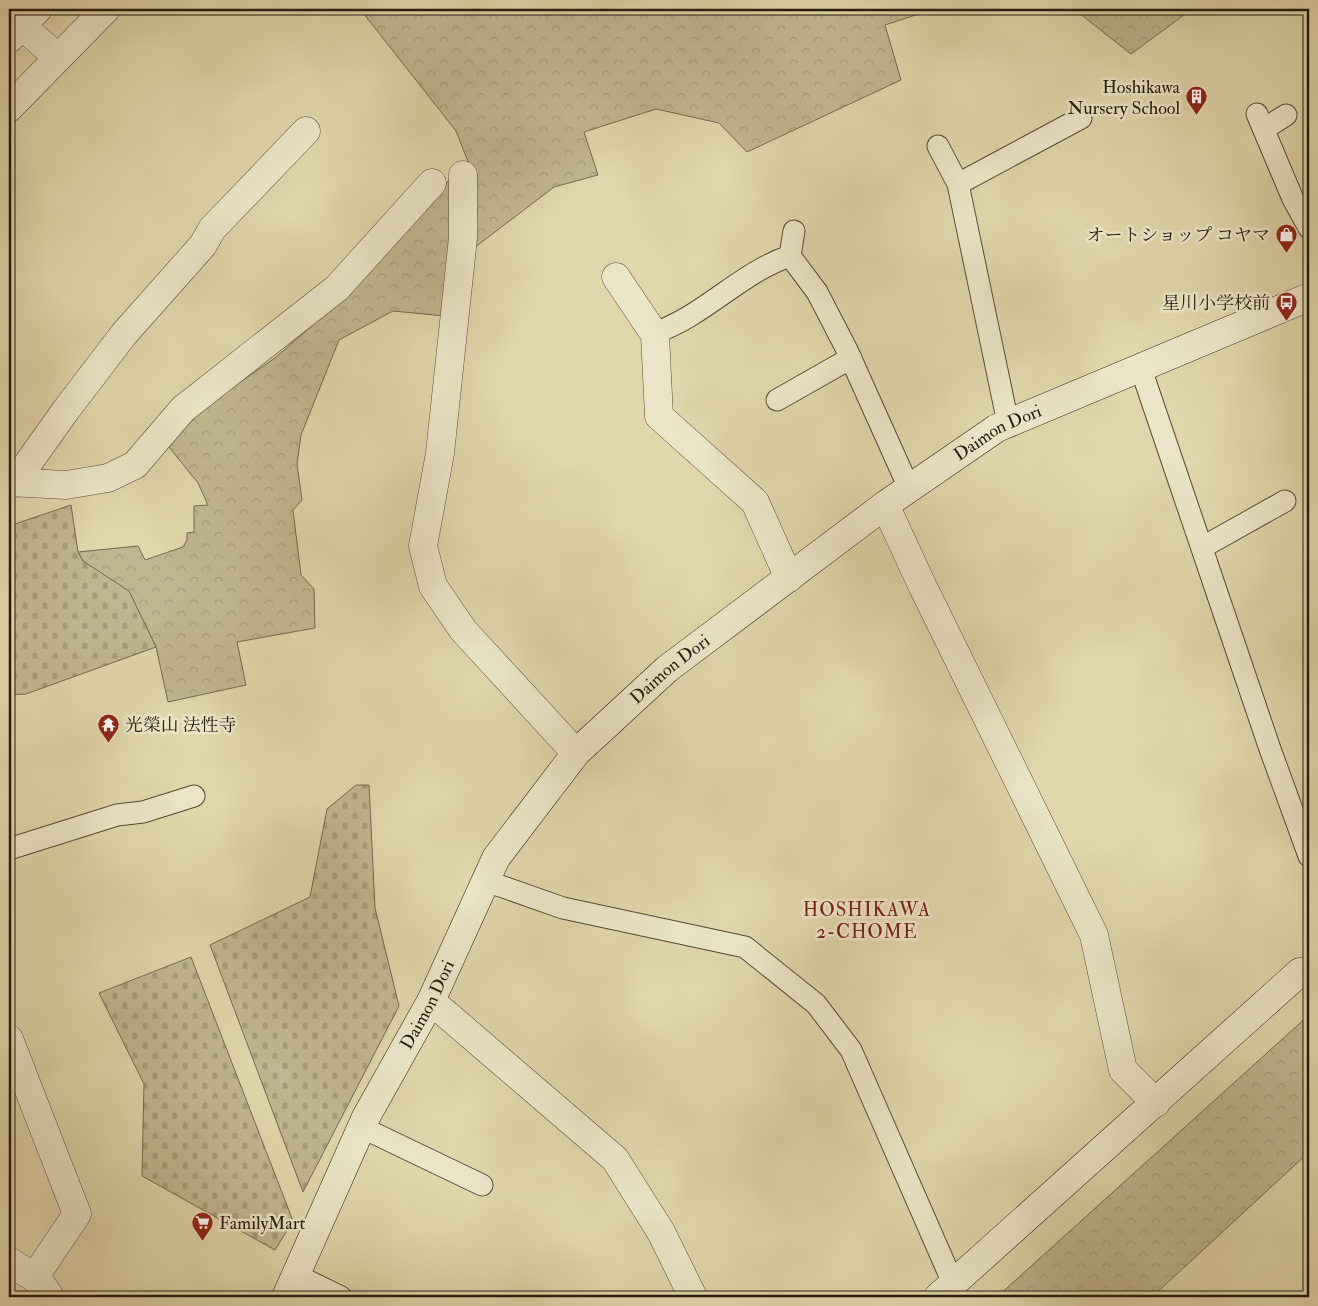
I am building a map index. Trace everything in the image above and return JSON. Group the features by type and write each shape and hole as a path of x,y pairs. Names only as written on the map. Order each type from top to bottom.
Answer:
{"street":[{"path":"9,108 106,9"},
{"path":"23,24 57,57"},
{"path":"12,482 124,334 210,243 212,230 306,131"},
{"path":"463,175 463,238 452,343 440,453 423,546 433,586 463,630 576,754"},
{"path":"12,482 66,484 108,478 135,465 183,409 337,288 432,183"},
{"path":"616,277 654,333 659,416 755,502 788,578"},
{"name":"Daimon Dori","path":"291,1286 361,1128 431,1001 496,858 576,754 667,669 885,505 997,428 1140,366 1309,297"},
{"path":"885,505 922,585 1094,935 1123,1070 1156,1103"},
{"path":"946,1290 1305,968"},
{"path":"431,1001 615,1159 661,1232 693,1297"},
{"path":"9,1039 77,1214 42,1288 9,1261"}],"lane":[{"path":"1286,115 1260,122 1293,198 1309,228"},
{"path":"958,184 1081,118"},
{"path":"938,146 958,184 1008,423"},
{"path":"794,231 790,256 817,292 851,358 909,488"},
{"path":"654,333 664,330 720,297 776,261 790,256"},
{"path":"777,400 851,358"},
{"path":"1140,366 1270,749 1309,856"},
{"path":"1203,547 1285,502"},
{"path":"9,848 117,815 143,812 194,796"},
{"path":"486,881 563,908 745,947 816,1004 851,1050 946,1290"},
{"path":"361,1128 482,1185"},
{"path":"291,1286 342,1297"}],"green space":[{"path":"360,9 934,9 885,25 901,80 747,152 719,123 656,109 584,132 598,175 554,187 470,251 471,169 456,131"},
{"path":"1074,9 1192,9 1131,54"},
{"path":"450,179 455,188 445,316 393,311 339,340 301,435 297,464 302,500 293,510 301,575 314,589 315,628 237,642 246,685 168,702 156,647 129,592 83,561 78,552 138,546 145,560 183,547 187,540 187,533 194,532 194,506 208,505 198,483 169,447 193,415 275,358 338,303"},
{"path":"71,505 78,552 83,561 129,591 156,647 26,694 9,695 9,511 12,525"},
{"path":"356,785 369,785 375,908 399,1006 303,1192 210,945 310,897 327,809"},
{"path":"191,957 293,1221 275,1250 142,1176 144,1084 99,993"},
{"path":"1309,1015 1309,1152 1152,1297 997,1297"}],"place":[{"name":"Hoshikawa Nursery School","path":"1196,116"},
{"name":"オートショップ コヤマ","path":"1286,254"},
{"name":"星川小学校前","path":"1286,322"},
{"name":"光榮山 法性寺","path":"109,744"},
{"name":"FamilyMart","path":"203,1242"}],"district":[{"name":"HOSHIKAWA 2-CHOME","path":"867,921"}]}
